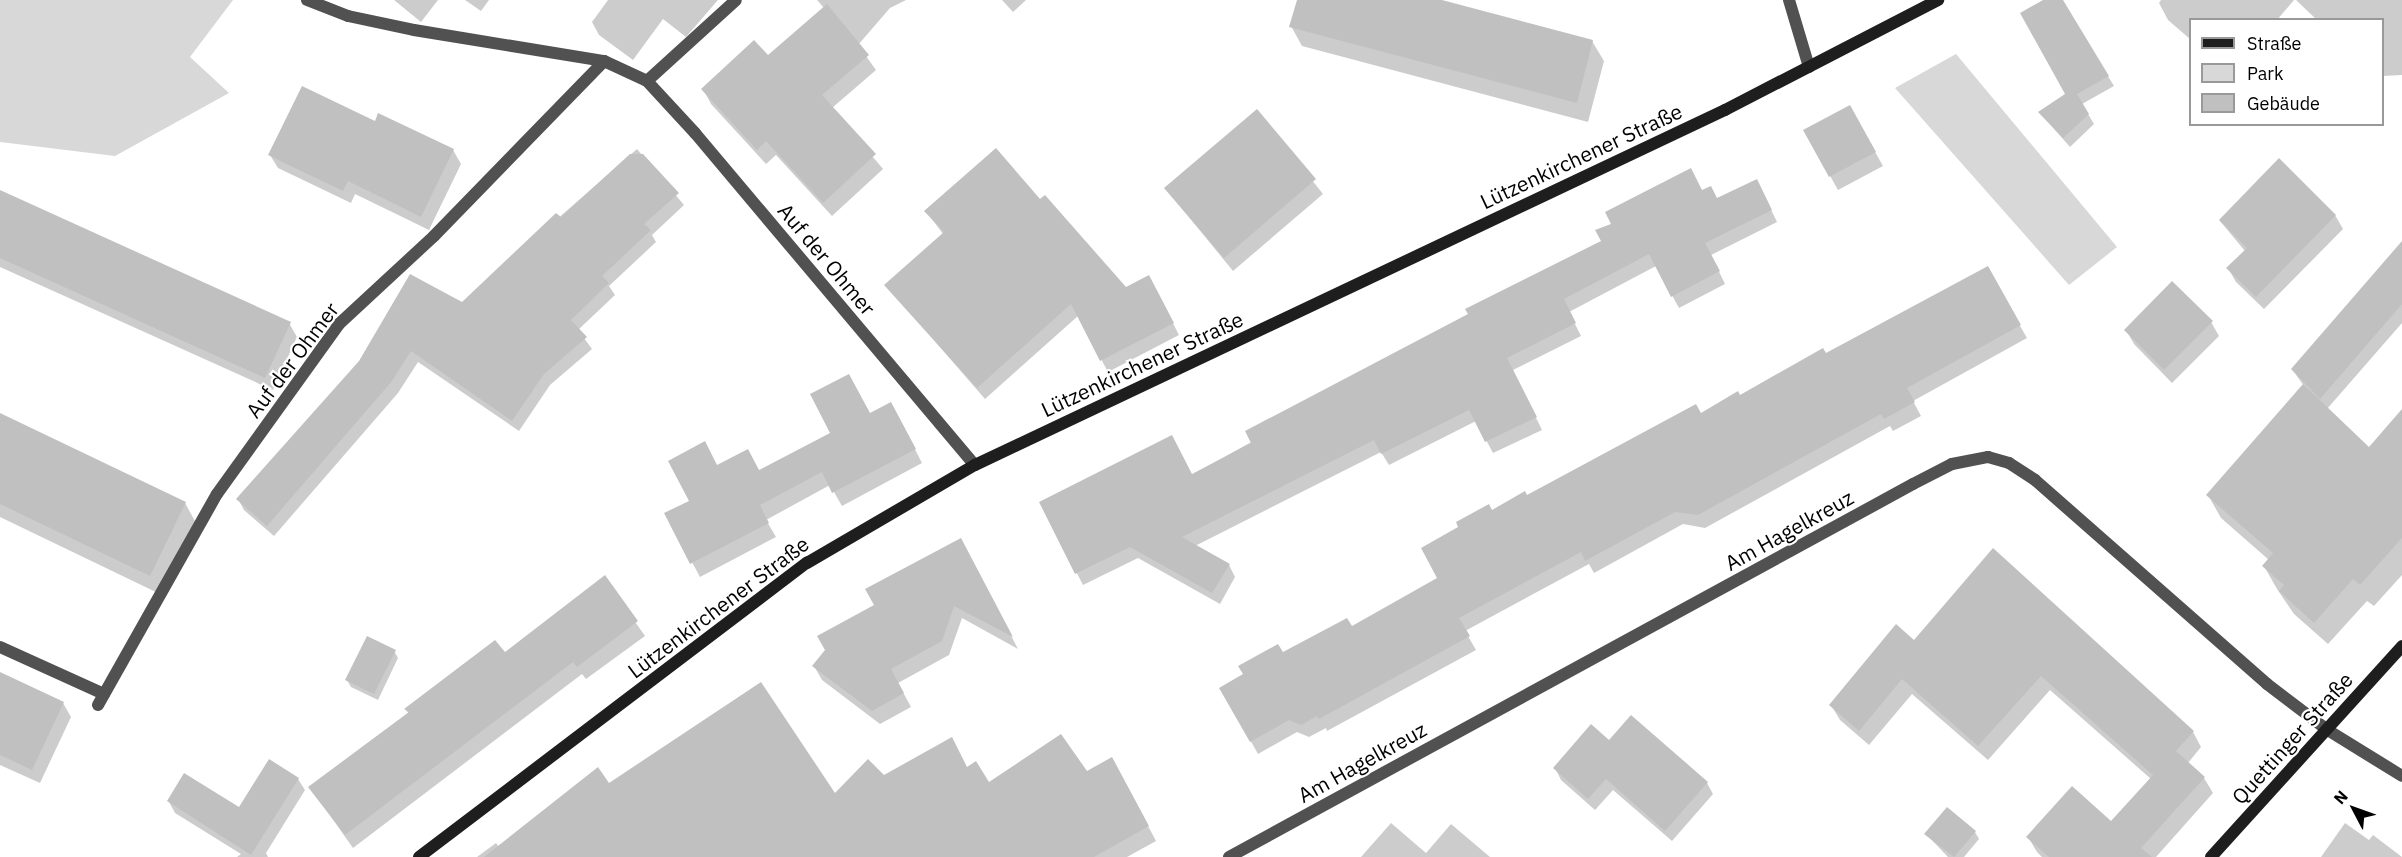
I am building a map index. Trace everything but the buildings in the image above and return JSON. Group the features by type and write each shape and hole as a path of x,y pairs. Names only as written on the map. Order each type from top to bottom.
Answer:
{"main road":[{"name":"Lützenkirchener Straße","path":"419,857 807,563 975,465 1809,67 1938,0"},
{"name":"Quettinger Straße","path":"2211,857 2402,646"}],"street":[{"name":"Auf der Ohmer","path":"307,0 348,16 414,30 604,61 647,81 695,133 975,465"},
{"path":"647,81 736,0"},
{"path":"1789,0 1809,67"},
{"name":"Auf der Ohmer","path":"0,647 101,699 217,494 339,324 434,236 604,61"},
{"name":"Am Hagelkreuz","path":"1229,857 1923,479 1952,464 1988,457 2009,463 2035,480 2267,684 2326,729 2402,776"}],"green space":[{"path":"0,0 233,0 190,57 229,93 115,156 0,142"},
{"path":"1956,54 2117,247 2069,285 1895,88"}]}
